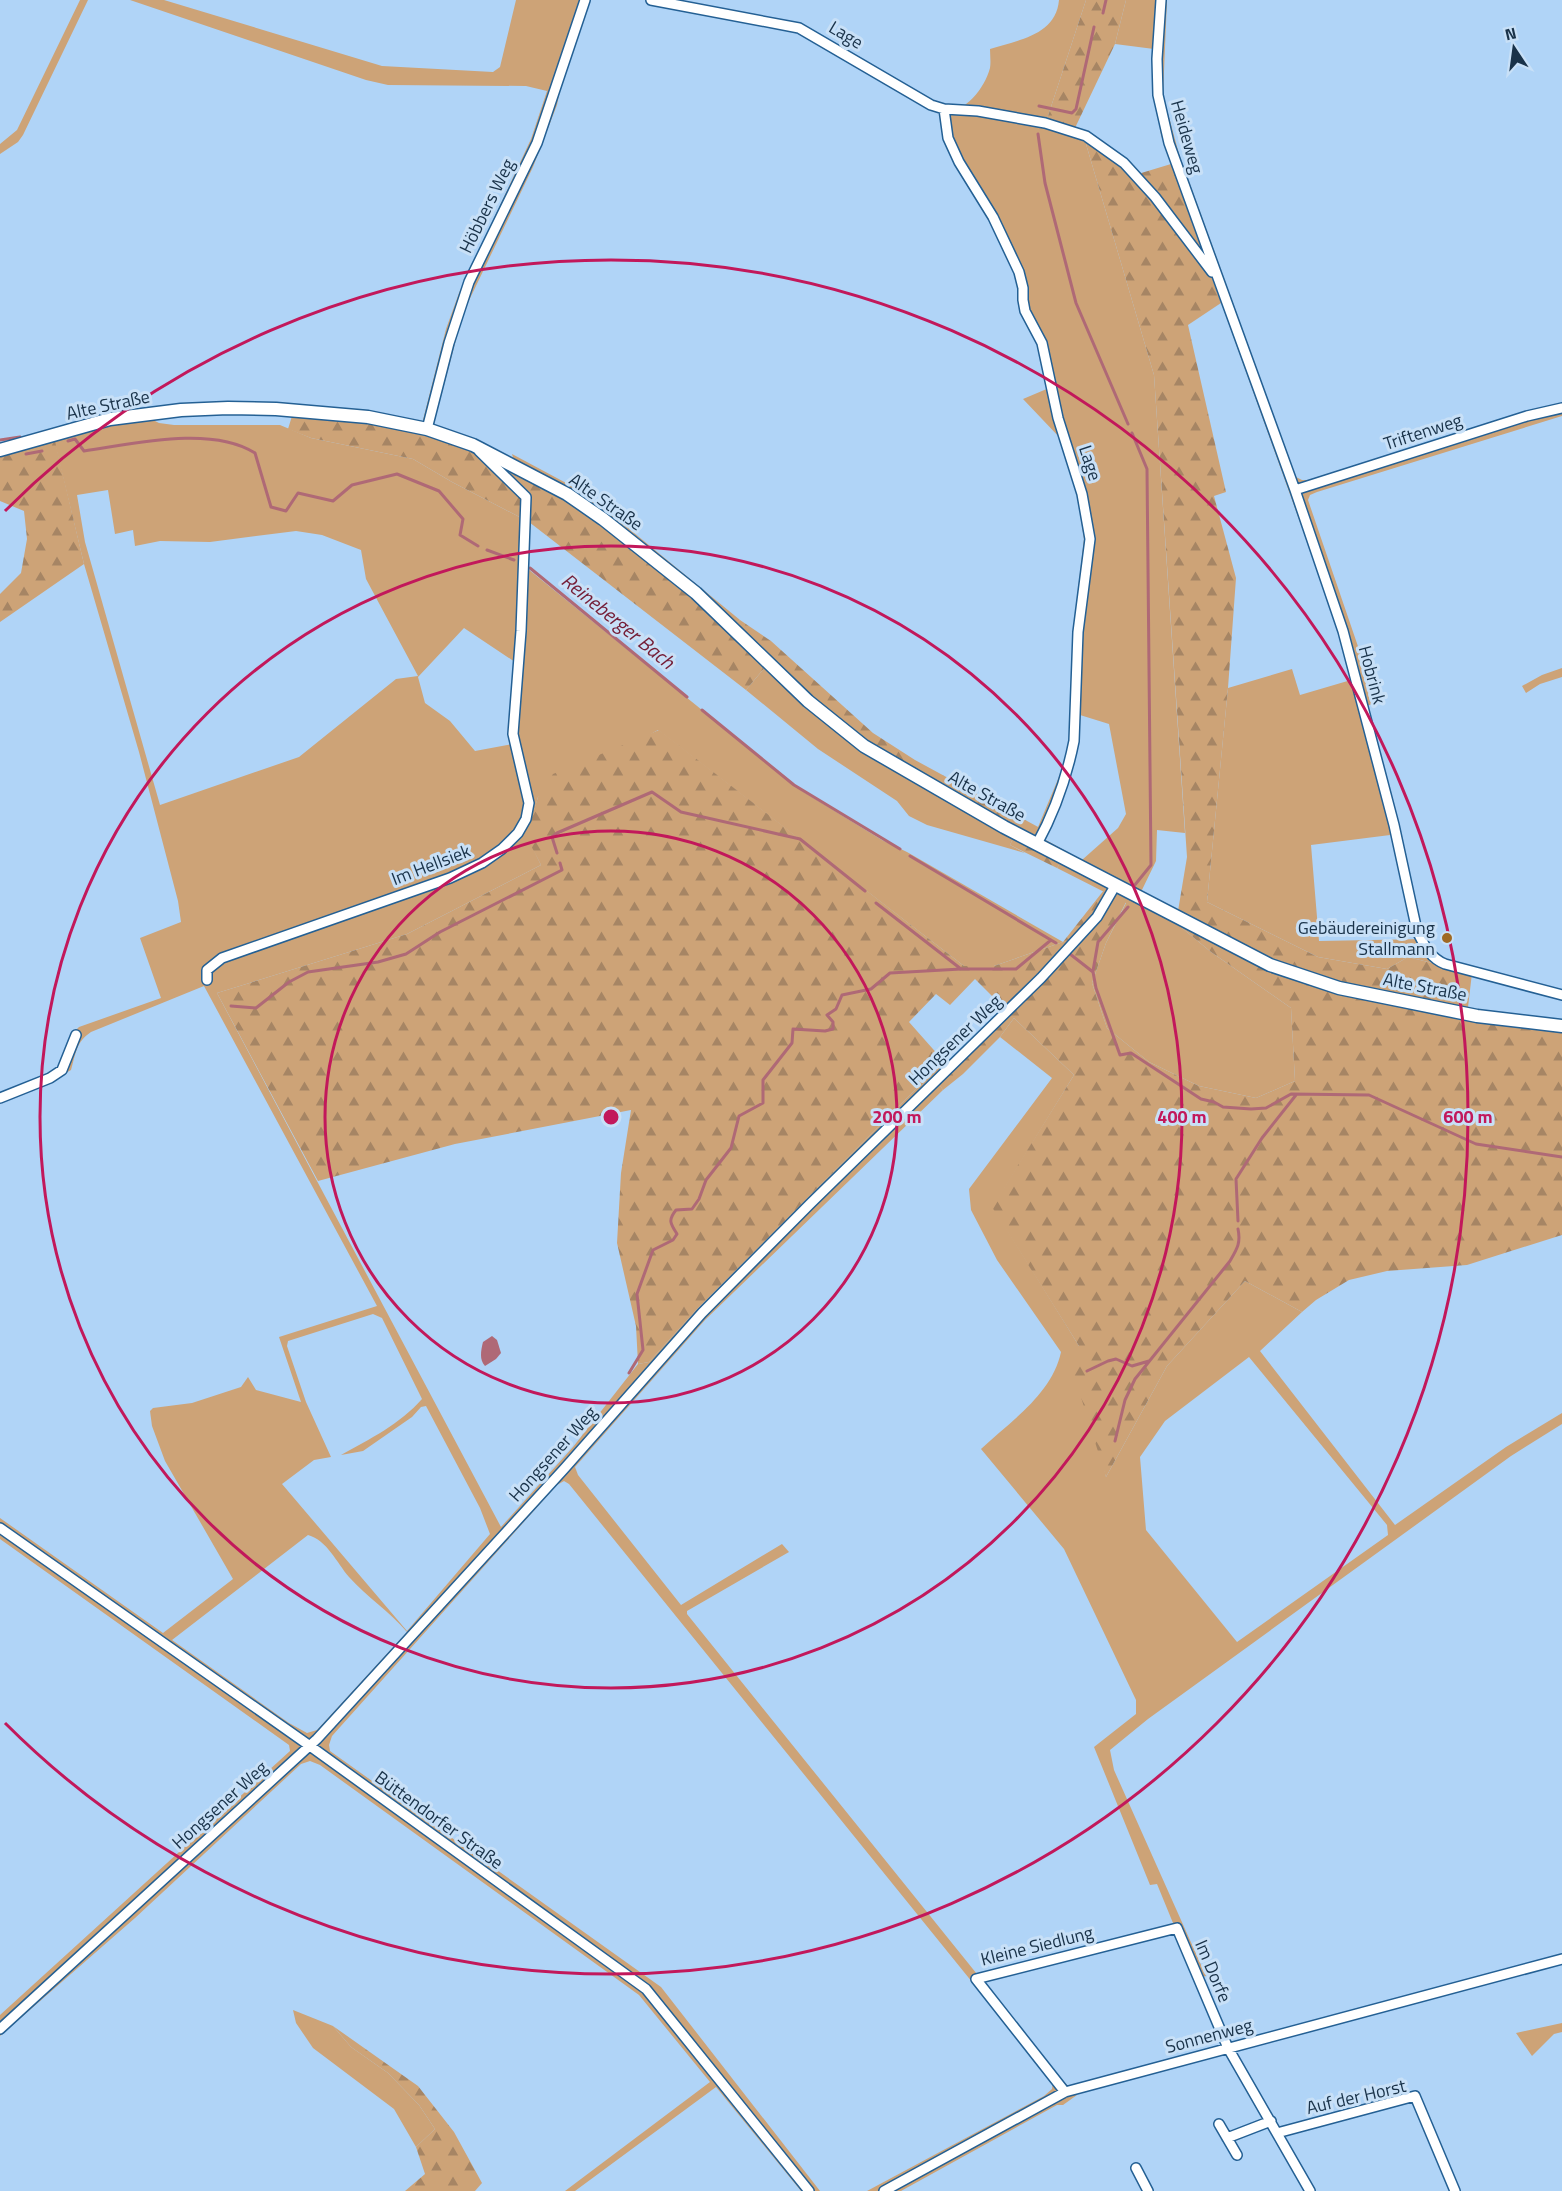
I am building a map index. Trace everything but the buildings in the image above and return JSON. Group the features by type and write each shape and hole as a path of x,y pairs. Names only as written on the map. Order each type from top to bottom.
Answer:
{"main road":[{"name":"Alte Straße","path":"0,450 110,419 181,410 240,408 316,412 368,417 428,429 472,446 567,494 603,519 696,593 808,701 864,746 1115,886 1241,948 1270,965 1339,988 1477,1016 1562,1026"}],"street":[{"name":"Höbbers Weg","path":"428,429 449,343 469,282 537,143 585,0"},
{"name":"Lage","path":"651,0 799,28 931,105 944,109 978,111 1045,123 1086,136 1124,163 1155,197 1217,278"},
{"name":"Heideweg","path":"1161,0 1158,95 1168,143 1217,278"},
{"name":"Lage","path":"944,109 948,138 955,154 993,217 1019,272 1025,311 1042,343 1058,418 1082,494 1090,539 1078,632 1074,741 1071,758 1048,823 1037,844"},
{"name":"Hobrink","path":"1217,278 1295,490 1343,631 1394,825 1417,931 1423,944 1434,960 1562,995"},
{"name":"Triftenweg","path":"1295,490 1527,416 1562,408"},
{"name":"Alte Straße","path":"472,446 526,497 517,676"},
{"name":"Im Hellsiek","path":"207,980 207,970 222,958 450,878 482,863 502,849 518,833 526,819 529,803 513,734 517,676"},
{"name":"Hongsener Weg","path":"0,2029 310,1746 564,1469 702,1312 1041,978 1097,917 1115,886"},
{"path":"0,1098 50,1078 62,1070 76,1035"},
{"name":"Büttendorfer Straße","path":"0,1528 310,1746 646,1989 809,2191"},
{"name":"Im Dorfe","path":"1177,1928 1228,2048 1310,2191"},
{"name":"Kleine Siedlung","path":"1065,2092 976,1979 1177,1928"},
{"name":"Sonnenweg","path":"884,2191 1065,2092 1562,1959"},
{"name":"Auf der Horst","path":"1277,2133 1415,2096 1455,2191"},
{"path":"1227,2138 1271,2121"},
{"path":"1219,2124 1237,2155"},
{"path":"1136,2168 1148,2191"}],"green space":[{"path":"80,0 88,0 23,135 18,142 0,154 0,144 17,130"},
{"path":"130,0 164,0 382,66 493,72 500,67 516,0 585,0 557,105 533,167 463,313 434,423 423,420 446,329 459,293 531,139 547,91 526,86 388,85 366,80"},
{"path":"1059,0 1086,0 1047,119 1088,134 1086,144 1154,375 1185,833 1157,830 1156,861 1140,894 1178,916 1176,923 1211,952 1291,1008 1295,1081 1256,1098 1199,1086 1149,1062 1107,1028 1092,983 1106,943 1126,903 1057,868 1065,856 1033,839 1066,760 1070,739 1073,632 1084,539 1077,494 1061,439 1023,399 1049,388 1039,345 1021,287 993,222 968,187 944,140 941,112 958,109 978,92 990,68 990,49 1024,39 1043,29 1056,12","holes":["1080,715 1109,724 1126,814 1118,828 1082,860 1044,839 1063,795 1072,763"]},
{"path":"1086,0 1126,0 1115,44 1075,128 1047,119"},
{"path":"1126,0 1167,0 1163,95 1179,154 1296,477 1308,480 1526,412 1562,404 1562,416 1317,492 1310,495 1308,500 1377,702 1367,706 1398,834 1311,845 1319,941 1425,939 1437,956 1472,973 1408,957 1387,969 1318,957 1207,902 1228,688 1292,669 1300,695 1351,680 1334,617 1161,135 1155,94 1154,49 1115,44"},
{"path":"1088,134 1138,174 1171,164 1221,303 1188,325 1226,492 1214,496 1236,578 1228,688 1207,902 1318,957 1387,969 1408,957 1472,973 1467,1016 1562,1028 1562,1235 1467,1265 1387,1271 1349,1280 1316,1300 1302,1312 1245,1281 1167,1366 1106,1477 1069,1359 1079,1346 992,1207 1074,1075 1014,1018 1000,1037 963,1074 943,1090 934,1077 917,1088 697,1309 649,1362 638,1364 636,1326 617,1243 621,1173 631,1110 455,1144 318,1181 217,993 407,934 541,865 526,836 538,797 553,774 659,730 964,966 994,966 1063,942 1104,890 1126,902 1106,943 1092,983 1107,1028 1149,1062 1199,1086 1256,1098 1295,1081 1291,1008 1211,952 1176,923 1187,857 1154,375 1086,144","holes":["975,979 1005,1009 948,1066 909,1022 936,994 950,1005"]},
{"path":"292,416 386,425 425,434 469,450 566,498 695,596 730,628 740,620 771,641 873,733 915,760 1040,828 1034,838 1065,856 1057,868 1010,845 1018,827 902,766 832,716 771,660 746,690 529,522 413,459 311,438 288,429"},
{"path":"151,419 159,423 174,425 280,425 311,438 413,459 529,522 528,569 802,791 882,840 907,852 1063,942 994,966 964,966 658,730 538,797 527,836 541,865 407,934 217,993 501,1527 573,1447 638,1364 649,1362 697,1309 917,1088 934,1077 943,1090 705,1320 575,1467 578,1475 681,1605 782,1544 789,1552 687,1611 687,1614 1063,2081 1077,2095 1063,2105 1057,2105 901,2191 867,2191 1044,2096 1052,2089 1053,2082 569,1484 564,1481 557,1485 332,1736 330,1751 661,1987 820,2191 801,2191 716,2087 575,2191 565,2191 710,2082 639,1995 320,1765 310,1761 301,1764 135,1918 0,2036 0,2015 290,1751 289,1745 0,1539 0,1518 163,1633 233,1579 165,1461 152,1426 150,1411 153,1408 192,1403 241,1387 248,1377 256,1390 301,1402 279,1337 377,1306 204,986 91,1032 79,1044 71,1070 52,1081 49,1075 63,1058 70,1039 79,1027 161,998 140,938 181,922 178,901 139,752 84,564 52,431","holes":["108,490 115,534 133,530 135,546 160,541 210,542 296,531 322,535 361,550 366,579 418,676 396,679 299,757 160,805 85,542 77,495","464,628 515,662 509,730 512,744 475,751 450,721 425,703 418,677","373,1314 382,1318 422,1399 374,1437 341,1455 363,1451 412,1417 421,1407 426,1406 480,1508 490,1534 407,1631 282,1484 314,1460 331,1457 306,1402 287,1346 288,1341","308,1535 321,1542 349,1577 407,1632 317,1730 307,1733 289,1723 172,1640"]},
{"path":"55,441 84,564 0,622 0,594 21,573 27,539 24,511 0,501 0,456"},
{"path":"512,454 568,484 622,523 740,620 730,628 517,471"},
{"path":"771,660 832,716 973,803 1018,827 1010,845 1025,853 927,825 909,816 897,801 818,749 746,690"},
{"path":"1562,668 1562,677 1540,684 1526,693 1522,686 1542,675"},
{"path":"1014,1018 1074,1075 993,1207 1079,1346 1106,1477 1167,1366 1245,1281 1302,1312 1260,1351 1395,1525 1506,1447 1562,1413 1562,1424 1511,1456 1148,1719 1110,1750 1114,1770 1206,1976 1196,1979 1157,1884 1150,1885 1094,1747 1136,1714 1136,1700 1064,1549 981,1449 1040,1394 1056,1367 1061,1352 997,1260 971,1210 969,1189 1052,1078 1000,1037","holes":["1249,1357 1387,1525 1388,1535 1237,1642 1146,1530 1140,1457 1165,1421"]},
{"path":"293,2010 333,2026 351,2047 388,2073 419,2105 435,2129 416,2147 394,2109 313,2048 296,2023"},
{"path":"1562,2023 1562,2032 1554,2034 1532,2056 1516,2033"},
{"path":"333,2026 418,2086 454,2132 482,2183 475,2191 405,2191 425,2174 416,2147 435,2129 419,2105 388,2073 351,2047"}],"shaded area":[{"path":"492,1336 497,1340 501,1353 485,1366 481,1358 482,1345"}],"waterway":[{"path":"1103,13 1106,0"},
{"path":"1039,106 1072,113 1076,109 1094,27"},
{"path":"1038,134 1045,183 1076,303 1128,424"},
{"path":"1132,433 1147,469 1151,865 1134,886"},
{"name":"Reineberger Bach","path":"0,440 20,437"},
{"name":"Reineberger Bach","path":"68,441 75,439 84,451 148,441 194,438 237,445 255,453 271,507 286,511 298,493 333,501 352,485 397,474 439,491 463,519 460,535 478,546"},
{"name":"Reineberger Bach","path":"26,454 42,451"},
{"name":"Reineberger Bach","path":"487,550 514,560"},
{"name":"Reineberger Bach","path":"530,568 687,697"},
{"name":"Reineberger Bach","path":"702,710 794,785 900,849"},
{"path":"557,853 552,837 557,833 652,792 681,812 800,839 865,891"},
{"name":"Reineberger Bach","path":"910,856 1056,943"},
{"path":"231,1006 256,1008 289,982 308,972 378,962 406,954 440,932 562,870 560,863"},
{"path":"876,903 961,969 1016,969 1051,940"},
{"path":"1093,971 1098,942 1128,907"},
{"name":"Reineberger Bach","path":"1070,954 1093,972 1096,988 1120,1055 1131,1053 1201,1099 1223,1107 1251,1109 1266,1108 1291,1094 1369,1095 1476,1144 1562,1157"},
{"path":"629,1373 643,1350 637,1294 653,1250 673,1240 677,1234 671,1224 672,1216 676,1210 692,1209 699,1199 706,1180 731,1148 739,1116 763,1103 763,1080 792,1043 793,1029 825,1031 833,1029 833,1022 827,1015 836,1009 842,995 871,989 890,973 961,969"},
{"path":"1238,1221 1236,1179 1262,1138 1296,1095"},
{"path":"1115,1441 1125,1400 1135,1379 1230,1261 1238,1246 1238,1229"},
{"path":"1087,1371 1116,1359 1132,1366 1149,1361"}],"place":[{"name":"Gebäudereinigung Stallmann","path":"1447,938"}]}
